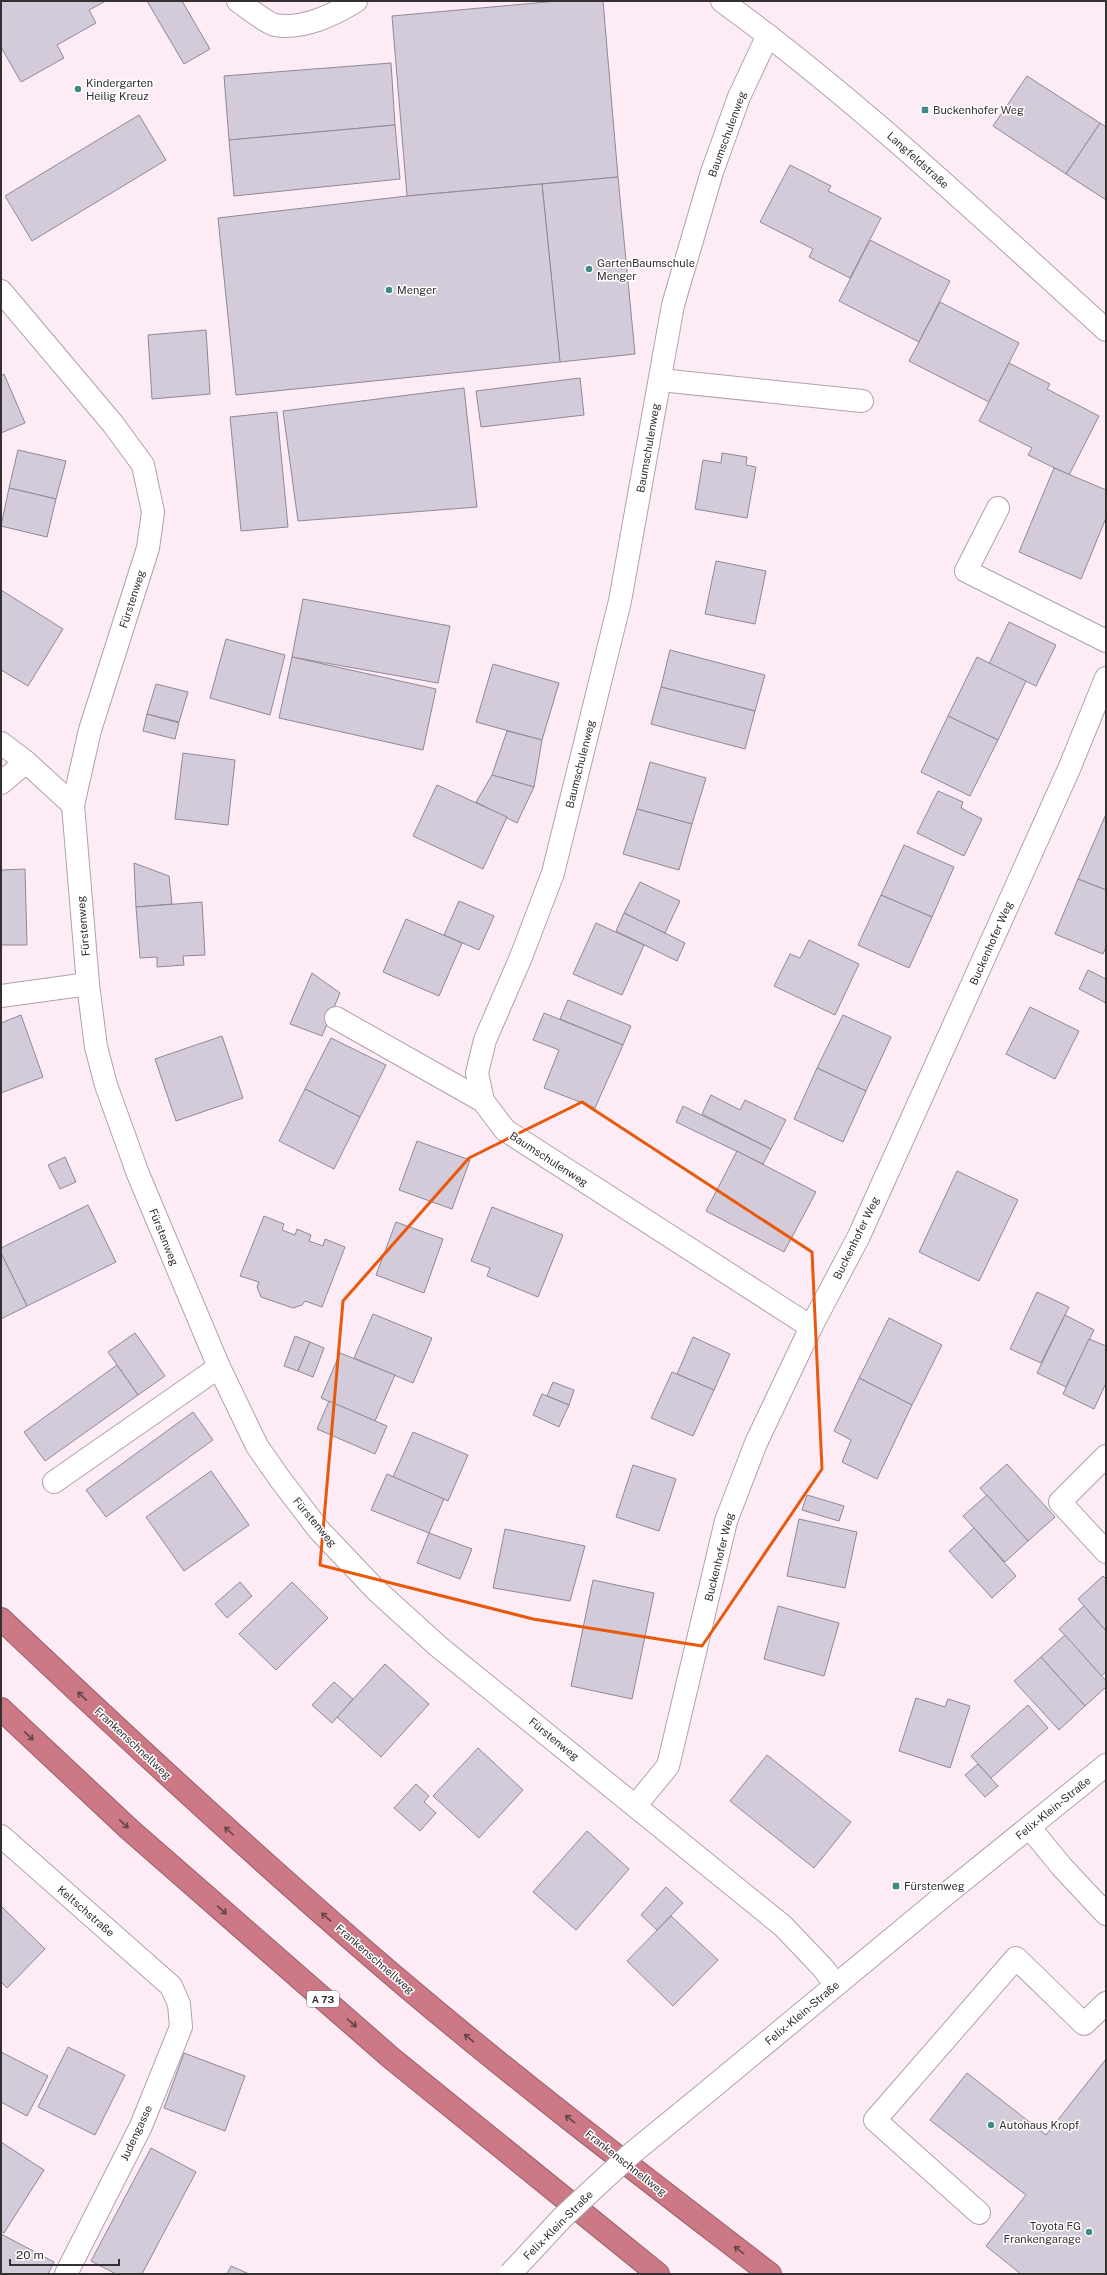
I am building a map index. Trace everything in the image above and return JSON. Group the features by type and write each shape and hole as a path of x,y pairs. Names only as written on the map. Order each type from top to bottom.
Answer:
{"highway":[{"name":"Frankenschnellweg","path":"1,1619 128,1739 275,1873 408,1989 548,2102 770,2274"},
{"name":"A 73","path":"1,1709 129,1829 372,2041 658,2274"}],"street":[{"path":"238,1 274,25 306,23 338,13 356,1"},
{"name":"Langfeldstraße","path":"722,1 768,35 899,142 1106,330"},
{"name":"Baumschulenweg","path":"768,35 739,97 712,172 673,305 620,601 553,873 520,958 485,1040 477,1073 483,1102 505,1130 811,1327"},
{"name":"Fürstenweg","path":"1,291 113,424 143,465 153,512 148,548 90,730 73,805 88,984 96,1047 106,1085 138,1174 219,1367 257,1446 324,1536 377,1591 439,1647 784,1926 823,1968 836,1985"},
{"path":"660,380 862,401"},
{"path":"998,508 966,571 1106,641"},
{"name":"Buckenhofer Weg","path":"636,1805 668,1766 726,1522 756,1442 811,1327 859,1236 1069,770 1106,678"},
{"path":"1,743 26,762 73,805"},
{"path":"1,782 26,762"},
{"path":"1,996 88,984"},
{"path":"336,1018 483,1102"},
{"path":"54,1482 219,1367"},
{"path":"1106,1456 1060,1502 1106,1552"},
{"name":"Felix-Klein-Straße","path":"510,2274 568,2212 631,2154 1106,1765"},
{"path":"1030,1828 1062,1867 1106,1914"},
{"name":"Keltschstraße","path":"1,1836 171,1986"},
{"path":"979,2213 875,2120 1016,1958 1084,2024 1106,2003"},
{"name":"Judengasse","path":"66,2274 141,2126 182,2027 179,2004 171,1986"}],"highlighted area":[{"path":"582,1102 812,1252 822,1469 702,1646 533,1619 320,1565 343,1301 469,1158"}],"building":[{"path":"1,1 106,1 89,10 96,23 57,45 64,58 21,82 1,47"},
{"path":"147,1 182,1 210,49 184,64"},
{"path":"558,1 603,1 618,177 407,196 392,16"},
{"path":"391,63 395,125 229,140 224,76"},
{"path":"1027,76 1100,123 1066,174 993,126"},
{"path":"139,115 166,160 32,241 5,196"},
{"path":"1100,123 1106,127 1106,200 1066,174"},
{"path":"395,125 400,179 234,196 229,140"},
{"path":"790,165 831,186 828,191 881,218 850,278 809,257 813,249 760,222"},
{"name":"GartenBaumschule Menger","path":"618,177 635,354 560,362 542,184"},
{"name":"Menger","path":"542,184 560,362 236,395 218,218 407,196"},
{"path":"870,240 950,281 919,342 839,301"},
{"path":"940,302 1019,343 989,402 909,361"},
{"path":"206,330 210,394 152,399 148,335"},
{"path":"1009,363 1050,384 1047,389 1099,416 1069,475 1028,455 1032,448 979,421"},
{"path":"4,374 25,423 1,433 1,376"},
{"path":"580,378 584,415 481,427 476,391"},
{"path":"464,388 477,507 298,521 283,411"},
{"path":"277,412 288,527 241,531 230,417"},
{"path":"18,450 66,461 56,499 9,488"},
{"path":"722,453 747,457 746,465 756,467 747,518 695,509 703,460 721,463"},
{"path":"1054,468 1106,490 1106,518 1081,579 1019,552"},
{"path":"9,488 56,499 47,537 1,526"},
{"path":"716,561 766,571 755,624 705,614"},
{"path":"1,590 63,629 28,686 1,670"},
{"path":"303,599 450,626 438,683 292,657"},
{"path":"1009,622 1056,645 1036,686 989,664"},
{"path":"226,639 285,655 270,715 210,698"},
{"path":"670,650 765,675 755,711 661,687"},
{"path":"292,657 436,689 423,750 279,718"},
{"path":"977,657 1026,681 998,740 948,716"},
{"path":"493,664 559,683 542,740 476,722"},
{"path":"156,684 188,692 179,722 147,714"},
{"path":"661,687 755,711 745,749 651,724"},
{"path":"147,714 179,723 175,739 143,731"},
{"path":"948,716 998,740 970,796 921,772"},
{"path":"507,731 542,740 534,787 492,775"},
{"path":"183,753 235,760 228,825 175,819"},
{"path":"650,762 706,778 692,824 637,809"},
{"path":"492,775 534,787 517,823 476,802"},
{"path":"437,785 507,817 483,869 413,836"},
{"path":"938,791 963,802 961,808 982,819 964,856 917,833"},
{"path":"637,809 692,824 679,870 623,854"},
{"path":"1106,814 1106,890 1078,879"},
{"path":"904,845 954,867 932,917 881,895"},
{"path":"134,863 169,876 172,904 136,907"},
{"path":"25,869 27,945 1,945 1,870"},
{"path":"1078,879 1106,890 1106,947 1103,954 1055,934"},
{"path":"640,882 680,901 665,933 624,913"},
{"path":"881,895 932,917 909,968 858,945"},
{"path":"459,901 494,916 479,950 444,935"},
{"path":"202,902 205,955 183,956 184,965 157,967 157,957 140,958 136,907"},
{"path":"624,913 685,943 677,961 616,931"},
{"path":"406,919 462,943 439,996 383,972"},
{"path":"596,923 644,945 622,995 573,974"},
{"path":"809,940 859,964 835,1015 774,986 790,954 800,958"},
{"path":"1088,970 1106,979 1106,1003 1079,989"},
{"path":"312,973 340,993 322,1036 290,1024"},
{"path":"568,1000 631,1026 623,1045 560,1019"},
{"path":"1030,1007 1079,1031 1055,1079 1006,1054"},
{"path":"544,1013 623,1045 595,1108 544,1088 559,1050 533,1040"},
{"path":"21,1015 43,1077 1,1093 1,1023"},
{"path":"843,1015 891,1037 866,1091 817,1068"},
{"path":"222,1036 243,1098 176,1121 155,1059"},
{"path":"331,1038 386,1065 360,1117 305,1089"},
{"path":"817,1068 866,1091 843,1142 794,1119"},
{"path":"305,1089 360,1117 334,1169 279,1141"},
{"path":"711,1095 740,1110 745,1100 786,1120 771,1149 702,1114"},
{"path":"683,1106 771,1149 763,1164 676,1122"},
{"path":"417,1141 470,1160 452,1209 399,1190"},
{"path":"737,1151 816,1192 784,1252 706,1211"},
{"path":"65,1157 76,1182 60,1189 48,1165"},
{"path":"957,1171 1018,1200 979,1281 919,1252"},
{"path":"88,1205 116,1262 27,1306 1,1253 1,1248"},
{"path":"492,1207 563,1235 538,1297 487,1276 490,1268 471,1261"},
{"path":"264,1216 284,1224 282,1230 295,1235 297,1229 311,1235 309,1241 323,1246 325,1239 345,1247 322,1307 305,1301 302,1305 293,1308 261,1297 257,1287 259,1282 240,1276"},
{"path":"396,1222 443,1239 424,1293 376,1275"},
{"path":"1,1253 27,1306 1,1319"},
{"path":"1037,1292 1069,1307 1041,1363 1010,1349"},
{"path":"373,1314 432,1338 413,1383 354,1358"},
{"path":"1065,1315 1094,1330 1066,1387 1037,1373"},
{"path":"889,1318 942,1345 912,1405 859,1378"},
{"path":"135,1333 165,1376 138,1395 108,1352"},
{"path":"295,1336 310,1342 298,1371 284,1366"},
{"path":"693,1337 730,1354 714,1390 677,1374"},
{"path":"1089,1339 1106,1346 1106,1383 1094,1409 1063,1394"},
{"path":"310,1342 324,1348 313,1377 298,1371"},
{"path":"340,1353 395,1375 375,1421 321,1398"},
{"path":"117,1365 138,1395 45,1461 24,1432"},
{"path":"672,1372 714,1390 693,1436 651,1418"},
{"path":"859,1378 912,1405 877,1479 842,1462 851,1440 834,1431"},
{"path":"553,1382 574,1390 569,1405 547,1396"},
{"path":"542,1394 569,1405 559,1427 533,1415"},
{"path":"329,1401 387,1426 375,1454 317,1429"},
{"path":"193,1412 213,1440 106,1517 86,1490"},
{"path":"413,1432 468,1455 448,1501 393,1477"},
{"path":"1007,1464 1055,1517 1028,1541 980,1488"},
{"path":"633,1465 676,1479 659,1531 616,1517"},
{"path":"211,1471 249,1525 184,1571 146,1517"},
{"path":"387,1474 444,1499 429,1533 371,1510"},
{"path":"807,1495 844,1506 839,1521 802,1510"},
{"path":"987,1495 1028,1541 1005,1562 963,1516"},
{"path":"799,1519 857,1532 845,1588 787,1576"},
{"path":"974,1528 1016,1576 992,1598 949,1551"},
{"path":"505,1529 585,1546 570,1601 493,1588"},
{"path":"429,1533 472,1549 460,1579 417,1563"},
{"path":"1103,1576 1106,1579 1106,1631 1078,1599"},
{"path":"593,1580 654,1593 632,1699 571,1686"},
{"path":"240,1582 252,1596 227,1618 215,1604"},
{"path":"292,1582 328,1618 276,1670 239,1634"},
{"path":"778,1606 839,1623 824,1676 764,1659"},
{"path":"1084,1606 1106,1631 1106,1672 1101,1676 1059,1629"},
{"path":"1065,1635 1106,1681 1106,1687 1085,1706 1041,1657"},
{"path":"1041,1657 1085,1706 1059,1730 1014,1681"},
{"path":"385,1664 429,1704 381,1757 337,1717"},
{"path":"334,1682 353,1699 332,1723 312,1705"},
{"path":"916,1698 945,1707 948,1699 970,1706 950,1768 899,1751"},
{"path":"1028,1705 1048,1728 991,1778 971,1756"},
{"path":"478,1748 523,1790 479,1838 433,1796"},
{"path":"767,1755 851,1822 814,1868 730,1801"},
{"path":"978,1764 998,1786 985,1797 965,1775"},
{"path":"416,1784 429,1796 424,1802 436,1813 420,1831 394,1808"},
{"path":"587,1831 629,1869 576,1930 533,1892"},
{"path":"666,1887 683,1903 657,1930 641,1915"},
{"path":"1,1906 45,1949 7,1988 1,1982"},
{"path":"671,1916 718,1960 673,2006 627,1961"},
{"path":"68,2047 125,2075 95,2135 38,2107"},
{"path":"1,2052 48,2076 27,2116 1,2102"},
{"path":"184,2053 245,2076 225,2131 164,2108"},
{"path":"1106,2059 1106,2274 1021,2274 986,2246 1026,2195 930,2120 967,2073 1046,2135"},
{"path":"1,2142 44,2170 4,2233 1,2231"},
{"path":"151,2148 196,2172 142,2274 116,2274 91,2261"},
{"path":"1,2234 54,2262 48,2274 1,2274"},
{"path":"231,2266 249,2274 227,2274"}],"place":[{"name":"Kindergarten Heilig Kreuz","path":"78,89"},
{"name":"Buckenhofer Weg","path":"925,110"},
{"name":"GartenBaumschule Menger","path":"589,269"},
{"name":"Menger","path":"389,290"},
{"name":"Fürstenweg","path":"896,1886"},
{"name":"Autohaus Kropf","path":"991,2125"},
{"name":"Toyota FG Frankengarage","path":"1089,2232"}]}
